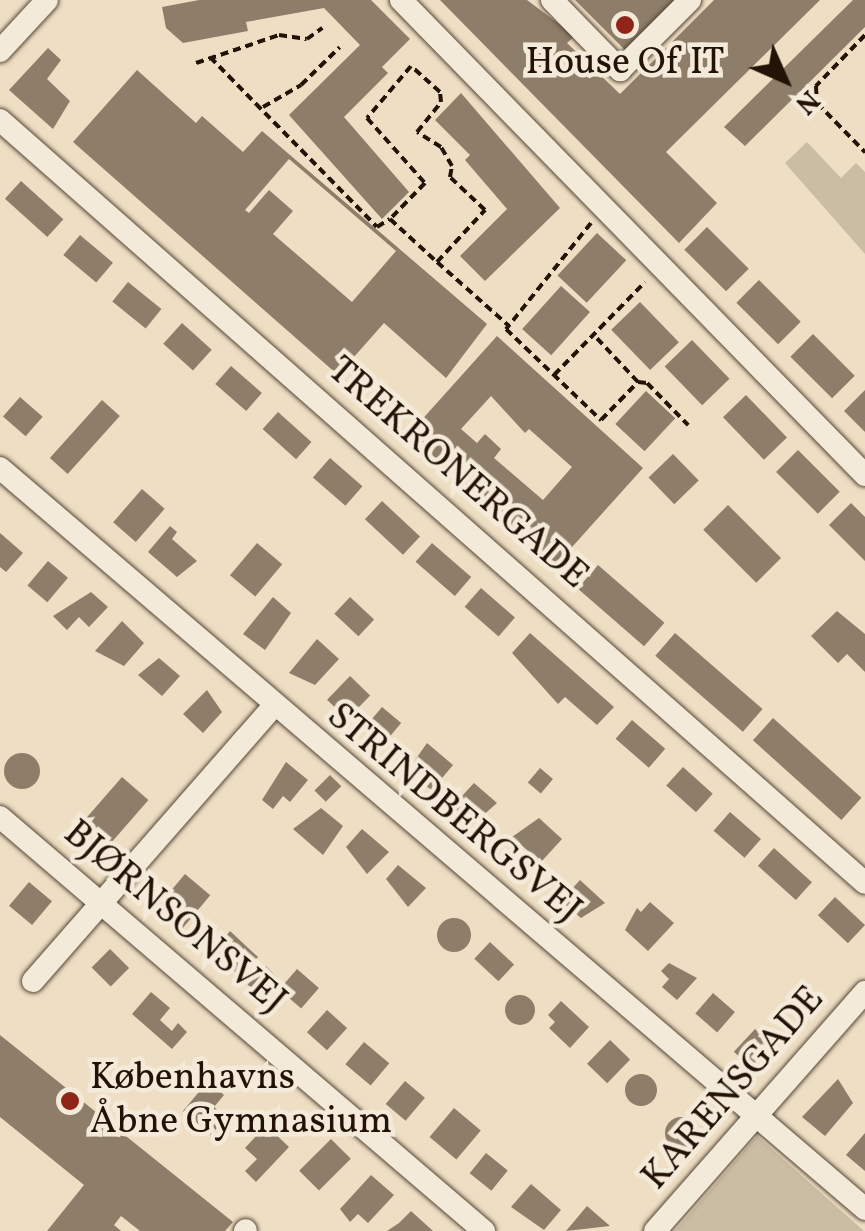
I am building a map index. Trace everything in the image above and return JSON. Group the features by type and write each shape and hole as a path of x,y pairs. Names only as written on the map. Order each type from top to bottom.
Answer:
{"street":[{"path":"0,51 48,0"},
{"path":"402,0 865,475"},
{"path":"552,0 620,70 690,0"},
{"name":"TREKRONERGADE","path":"0,120 865,883"},
{"name":"STRINDBERGSVEJ","path":"0,468 272,708 865,1209"},
{"path":"33,980 272,708"},
{"name":"BJØRNSONSVEJ","path":"0,816 484,1231"},
{"name":"KARENSGADE","path":"655,1231 865,992"}],"path":[{"path":"196,63 279,35 307,39 322,28"},
{"path":"865,34 816,86 817,103 865,152"},
{"path":"263,108 301,85 340,47"},
{"path":"210,57 263,108 272,127 377,227 425,183 368,118 412,66 440,92 440,102 417,132 441,147 452,166 450,178 485,210 438,262"},
{"path":"509,326 544,288 544,273 605,208"},
{"path":"390,219 509,326 601,420 638,382"},
{"path":"554,375 661,266"},
{"path":"593,334 638,382 646,383 688,424"}],"shaded area":[{"path":"807,142 841,178 856,163 865,172 865,254 785,163"},
{"path":"757,1136 864,1231 675,1231"}],"building":[{"path":"199,0 371,0 410,39 382,67 388,73 344,117 409,192 382,219 289,115 360,45 324,8 246,22 248,31 183,43 166,28 162,7"},
{"path":"440,0 527,0 575,36 567,43 620,94 714,0 820,0 666,152 717,203 679,243"},
{"name":"House Of IT","path":"575,0 675,0 625,50"},
{"path":"853,0 865,0 865,27 745,146 724,127"},
{"path":"48,48 61,60 47,79 70,101 53,129 9,90"},
{"path":"137,70 196,123 202,116 243,152 262,131 487,324 446,378 384,323 338,375 73,142","holes":["289,159 396,251 352,302 273,234 293,211 269,190 249,213 245,210"]},
{"path":"461,93 560,208 485,281 460,256 507,209 465,160 470,155 435,120"},
{"path":"21,181 63,219 47,237 5,199"},
{"path":"707,227 749,269 726,291 684,250"},
{"path":"597,233 626,260 587,303 557,275"},
{"path":"80,235 113,263 96,283 63,255"},
{"path":"759,280 801,322 778,344 736,303"},
{"path":"128,282 161,309 146,328 112,301"},
{"path":"561,286 590,312 551,355 522,329"},
{"path":"640,302 679,342 650,370 611,330"},
{"path":"182,323 212,350 193,371 163,344"},
{"path":"813,334 855,376 832,398 790,357"},
{"path":"497,336 643,468 555,566 409,434","holes":["491,396 525,433 529,429 572,467 543,500 494,458 501,449 485,434 477,443 461,429"]},
{"path":"692,340 730,379 702,405 665,366"},
{"path":"231,366 262,393 246,411 215,384"},
{"path":"865,390 865,432 844,411"},
{"path":"646,391 675,418 645,451 615,424"},
{"path":"746,395 787,437 764,460 723,417"},
{"path":"20,397 43,417 26,436 3,417"},
{"path":"102,400 120,416 68,474 50,458"},
{"path":"278,412 311,442 296,459 263,429"},
{"path":"798,450 840,492 818,514 776,472"},
{"path":"673,454 699,481 674,504 649,478"},
{"path":"330,458 362,486 345,506 313,478"},
{"path":"142,489 165,509 136,542 113,522"},
{"path":"382,501 420,536 403,555 365,519"},
{"path":"851,503 865,517 865,561 829,525"},
{"path":"728,505 781,558 756,583 703,530"},
{"path":"170,526 177,532 172,539 197,561 177,577 148,552"},
{"path":"0,533 23,553 6,572 0,567"},
{"path":"257,543 282,564 255,596 230,575"},
{"path":"432,543 471,577 455,596 416,562"},
{"path":"48,561 68,578 47,602 27,586"},
{"path":"598,565 664,623 644,646 578,588"},
{"path":"481,588 515,618 499,636 465,607"},
{"path":"91,592 108,607 89,627 79,617 67,630 53,616"},
{"path":"273,597 291,613 265,650 243,634"},
{"path":"350,597 374,620 358,636 334,614"},
{"path":"837,611 865,634 865,672 847,654 838,663 811,636"},
{"path":"122,621 144,643 124,666 95,651"},
{"path":"530,633 614,707 597,725 565,697 558,704 512,653"},
{"path":"675,633 763,709 743,732 655,656"},
{"path":"317,639 339,659 315,685 289,673"},
{"path":"159,658 180,676 162,696 138,675"},
{"path":"350,676 370,695 347,719 327,700"},
{"path":"207,690 222,712 203,733 183,714"},
{"path":"382,707 401,723 382,746 363,730"},
{"path":"773,718 861,798 841,820 753,740"},
{"path":"632,720 665,749 649,768 616,739"},
{"path":"427,743 453,765 432,790 406,773"},
{"path":"22,753 35,758 40,771 35,784 22,789 9,784 4,771 9,758"},
{"path":"286,762 308,780 290,802 283,796 273,809 262,800"},
{"path":"683,767 713,794 696,812 666,786"},
{"path":"540,768 553,779 541,793 528,783"},
{"path":"330,775 341,786 326,802 314,791"},
{"path":"122,777 148,800 105,850 79,827"},
{"path":"474,783 497,803 471,826 451,808"},
{"path":"321,808 343,826 323,855 293,829"},
{"path":"730,812 761,839 745,858 714,831"},
{"path":"539,818 562,839 541,862 512,837"},
{"path":"362,829 389,852 367,874 346,847"},
{"path":"774,848 812,882 796,900 758,866"},
{"path":"398,865 426,888 408,907 386,879"},
{"path":"185,874 210,895 181,930 155,909"},
{"path":"580,880 605,903 581,918 561,901"},
{"path":"29,882 52,901 32,925 9,906"},
{"path":"835,897 865,925 848,943 818,915"},
{"path":"650,902 674,923 648,951 625,930 637,908 641,912"},
{"path":"454,918 466,923 471,935 466,947 454,952 442,947 437,935 442,923"},
{"path":"230,931 258,957 241,976 211,955"},
{"path":"490,942 514,965 498,981 474,959"},
{"path":"110,949 129,968 111,986 92,967"},
{"path":"669,963 697,978 677,1000 662,987 669,979 661,971"},
{"path":"266,966 280,980 262,999 248,984"},
{"path":"297,969 319,988 301,1008 279,989"},
{"path":"151,992 170,1008 160,1020 172,1031 178,1023 187,1032 172,1049 132,1014"},
{"path":"713,993 735,1012 717,1032 695,1013"},
{"path":"520,995 531,999 535,1010 531,1021 520,1025 509,1021 505,1010 509,999"},
{"path":"561,1001 589,1027 570,1048 549,1028 555,1022 548,1015"},
{"path":"327,1010 347,1028 327,1050 307,1032"},
{"path":"755,1029 772,1045 751,1067 734,1052"},
{"path":"0,1035 233,1222 225,1231 140,1231 121,1216 114,1225 121,1231 47,1231 84,1185 0,1117"},
{"path":"610,1040 630,1059 607,1083 587,1064"},
{"path":"364,1042 389,1063 371,1085 345,1064"},
{"path":"641,1074 653,1078 657,1090 653,1102 641,1106 629,1102 625,1090 629,1078"},
{"path":"838,1079 853,1103 825,1136 802,1117"},
{"path":"208,1081 224,1095 214,1107 226,1117 211,1135 183,1111"},
{"path":"405,1081 425,1098 406,1121 386,1104"},
{"path":"454,1108 481,1130 456,1160 430,1137"},
{"path":"681,1117 693,1121 697,1133 693,1145 681,1149 669,1145 665,1133 669,1121"},
{"path":"266,1125 289,1147 256,1182 245,1171 257,1159 245,1148"},
{"path":"865,1133 865,1171 846,1155"},
{"path":"331,1139 351,1159 319,1191 299,1171"},
{"path":"486,1153 508,1171 491,1191 470,1173"},
{"path":"371,1175 394,1195 368,1223 358,1214 350,1222 340,1209"},
{"path":"531,1184 561,1210 544,1230 511,1207"},
{"path":"587,1206 610,1226 566,1231"},
{"path":"411,1211 433,1231 387,1231 399,1223"}],"place":[{"name":"House Of IT","path":"625,25"},
{"name":"Københavns Åbne Gymnasium","path":"70,1101"}]}
